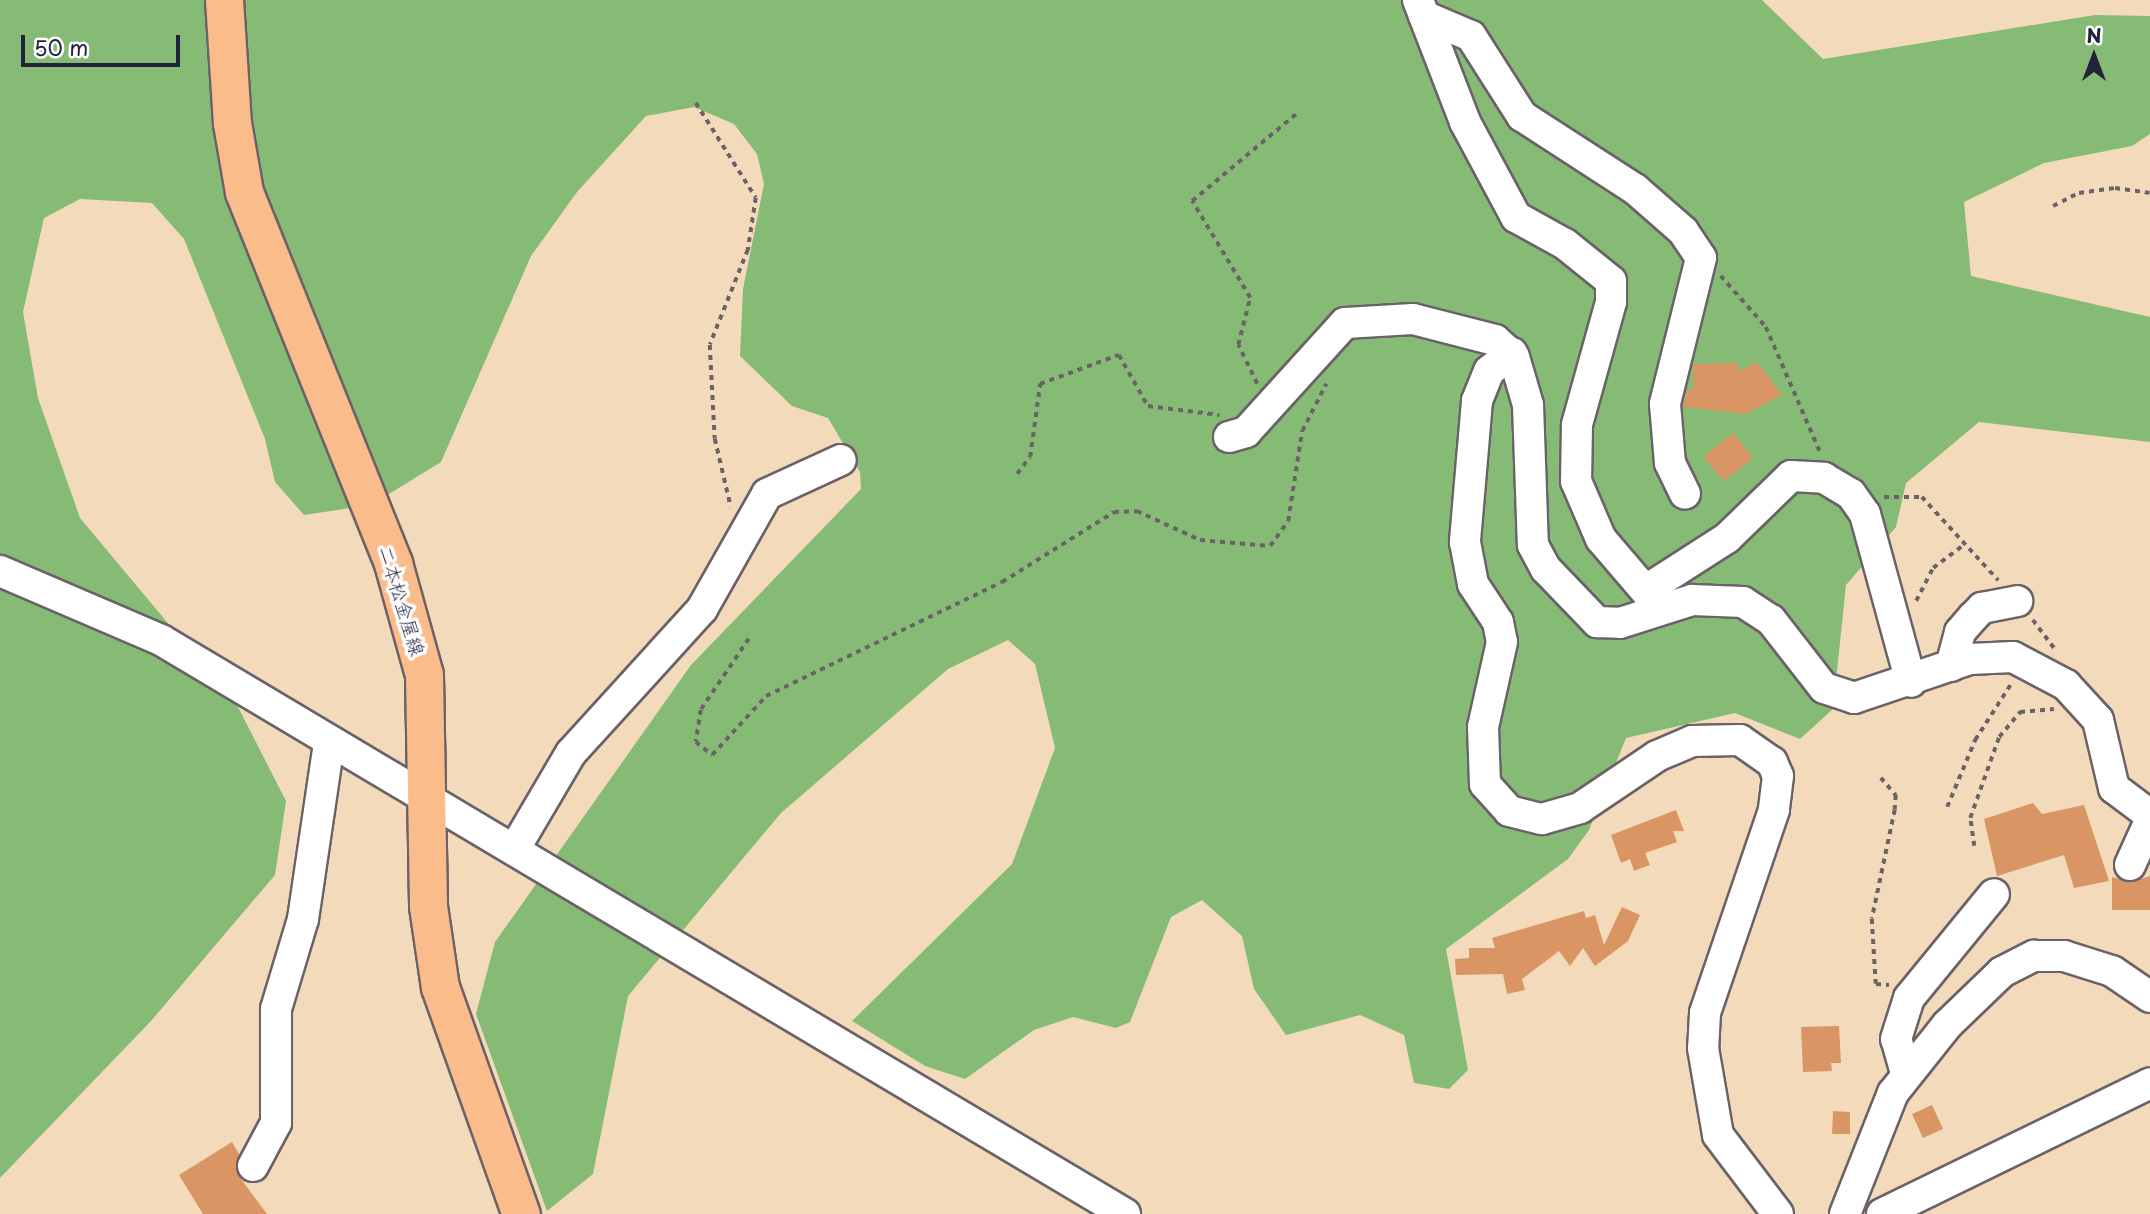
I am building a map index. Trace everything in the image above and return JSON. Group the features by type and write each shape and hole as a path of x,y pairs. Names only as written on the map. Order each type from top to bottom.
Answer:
{"main road":[{"name":"二本松金屋線","path":"224,0 232,123 244,192 408,612 424,675 428,906 440,987 521,1214"}],"street":[{"path":"1421,8 1471,36 1522,116 1635,189 1683,230 1701,258 1665,404 1670,463 1685,494"},
{"path":"1421,8 1465,122 1516,217 1565,244 1611,281 1577,425 1576,481 1601,538 1653,599 1743,602 1771,620 1836,694 1871,695 1989,655 2013,657 2050,674 2098,720 2114,788 2150,815"},
{"path":"1229,437 1246,432 1332,334 1361,318 1457,327 1512,353 1528,405 1536,552 1597,621 1620,623 1653,599 1727,538 1791,476 1832,481 1865,514 1911,682"},
{"path":"1512,353 1489,371 1478,401 1465,542 1473,584 1502,635 1483,727 1485,784 1501,806 1542,819 1580,808 1657,756 1692,741 1740,740 1772,762 1778,776 1773,810 1705,1013 1703,1048 1718,1135 1778,1214"},
{"path":"515,848 571,753 702,609 738,537 767,494 841,460"},
{"path":"0,571 121,618 329,742 426,794 1125,1214"},
{"path":"1951,666 1960,632 1982,608 2017,601"},
{"path":"253,1166 276,1124 276,1009 303,919 329,742"},
{"path":"2130,865 2150,821"},
{"path":"1906,1073 1896,1040 1899,1020 1929,976 1994,894"},
{"path":"1845,1214 1862,1163 1906,1073 1984,987 2034,957 2081,960 2149,994"},
{"path":"1882,1214 2150,1083"}],"path":[{"path":"696,103 756,198 748,250 710,345 715,439 738,537"},
{"path":"1268,406 1238,345 1250,298 1192,201 1296,114"},
{"path":"2053,206 2079,193 2115,188 2150,193"},
{"path":"1701,258 1766,327 1832,481"},
{"path":"1017,474 1030,457 1040,384 1119,355 1148,406 1226,416 1229,437"},
{"path":"749,639 701,710 696,742 712,755 766,696 1002,582 1114,512 1137,511 1200,540 1270,546 1288,521 1302,431 1330,377"},
{"path":"1915,609 1933,568 1963,545"},
{"path":"1947,807 2002,691 2015,681 2050,674"},
{"path":"1974,846 1972,809 1999,737 2020,712 2087,709"},
{"path":"1881,778 1896,795 1872,919 1876,984 1929,976"}],"green space":[{"path":"0,0 1762,0 1823,59 2095,15 2150,16 2150,134 2132,146 2044,163 1964,202 1971,276 2150,317 2150,442 1979,422 1906,483 1896,527 1846,585 1833,709 1800,739 1735,713 1626,738 1589,830 1568,859 1446,949 1468,1070 1449,1089 1414,1083 1404,1035 1360,1015 1286,1035 1254,989 1242,936 1202,900 1171,917 1130,1022 1116,1028 1073,1017 1034,1030 965,1079 925,1066 852,1021 1012,864 1055,748 1035,664 1008,640 948,669 781,813 628,996 593,1174 547,1211 476,1014 495,942 691,665 861,489 860,472 828,418 792,406 740,356 743,289 764,184 757,154 734,124 694,107 646,116 577,192 531,256 441,462 371,505 304,515 275,482 265,439 184,239 152,203 80,199 44,218 23,312 38,398 80,518 238,707 286,801 275,875 151,1021 0,1178"}],"building":[{"path":"1757,362 1782,395 1746,414 1683,407 1687,390 1693,390 1693,364 1736,363 1740,371"},
{"path":"1733,433 1753,458 1724,481 1703,457"},
{"path":"2033,803 2042,814 2084,805 2109,881 2074,888 2064,855 1997,876 1984,819"},
{"path":"1676,810 1684,831 1673,831 1677,842 1645,853 1650,865 1634,871 1630,859 1621,863 1611,835"},
{"path":"2150,876 2150,910 2112,910 2112,877 2131,882"},
{"path":"1622,907 1640,915 1628,941 1595,966 1583,948 1570,966 1559,951 1522,979 1525,990 1507,994 1503,974 1456,975 1455,959 1469,958 1469,948 1495,948 1492,938 1584,911 1586,918 1595,915 1604,945"},
{"path":"1839,1026 1841,1063 1831,1063 1832,1071 1803,1072 1801,1027"},
{"path":"1932,1105 1943,1129 1923,1138 1912,1114"},
{"path":"1833,1111 1850,1112 1850,1134 1832,1134"},
{"path":"232,1142 239,1154 238,1175 267,1214 203,1214 179,1175"}]}
